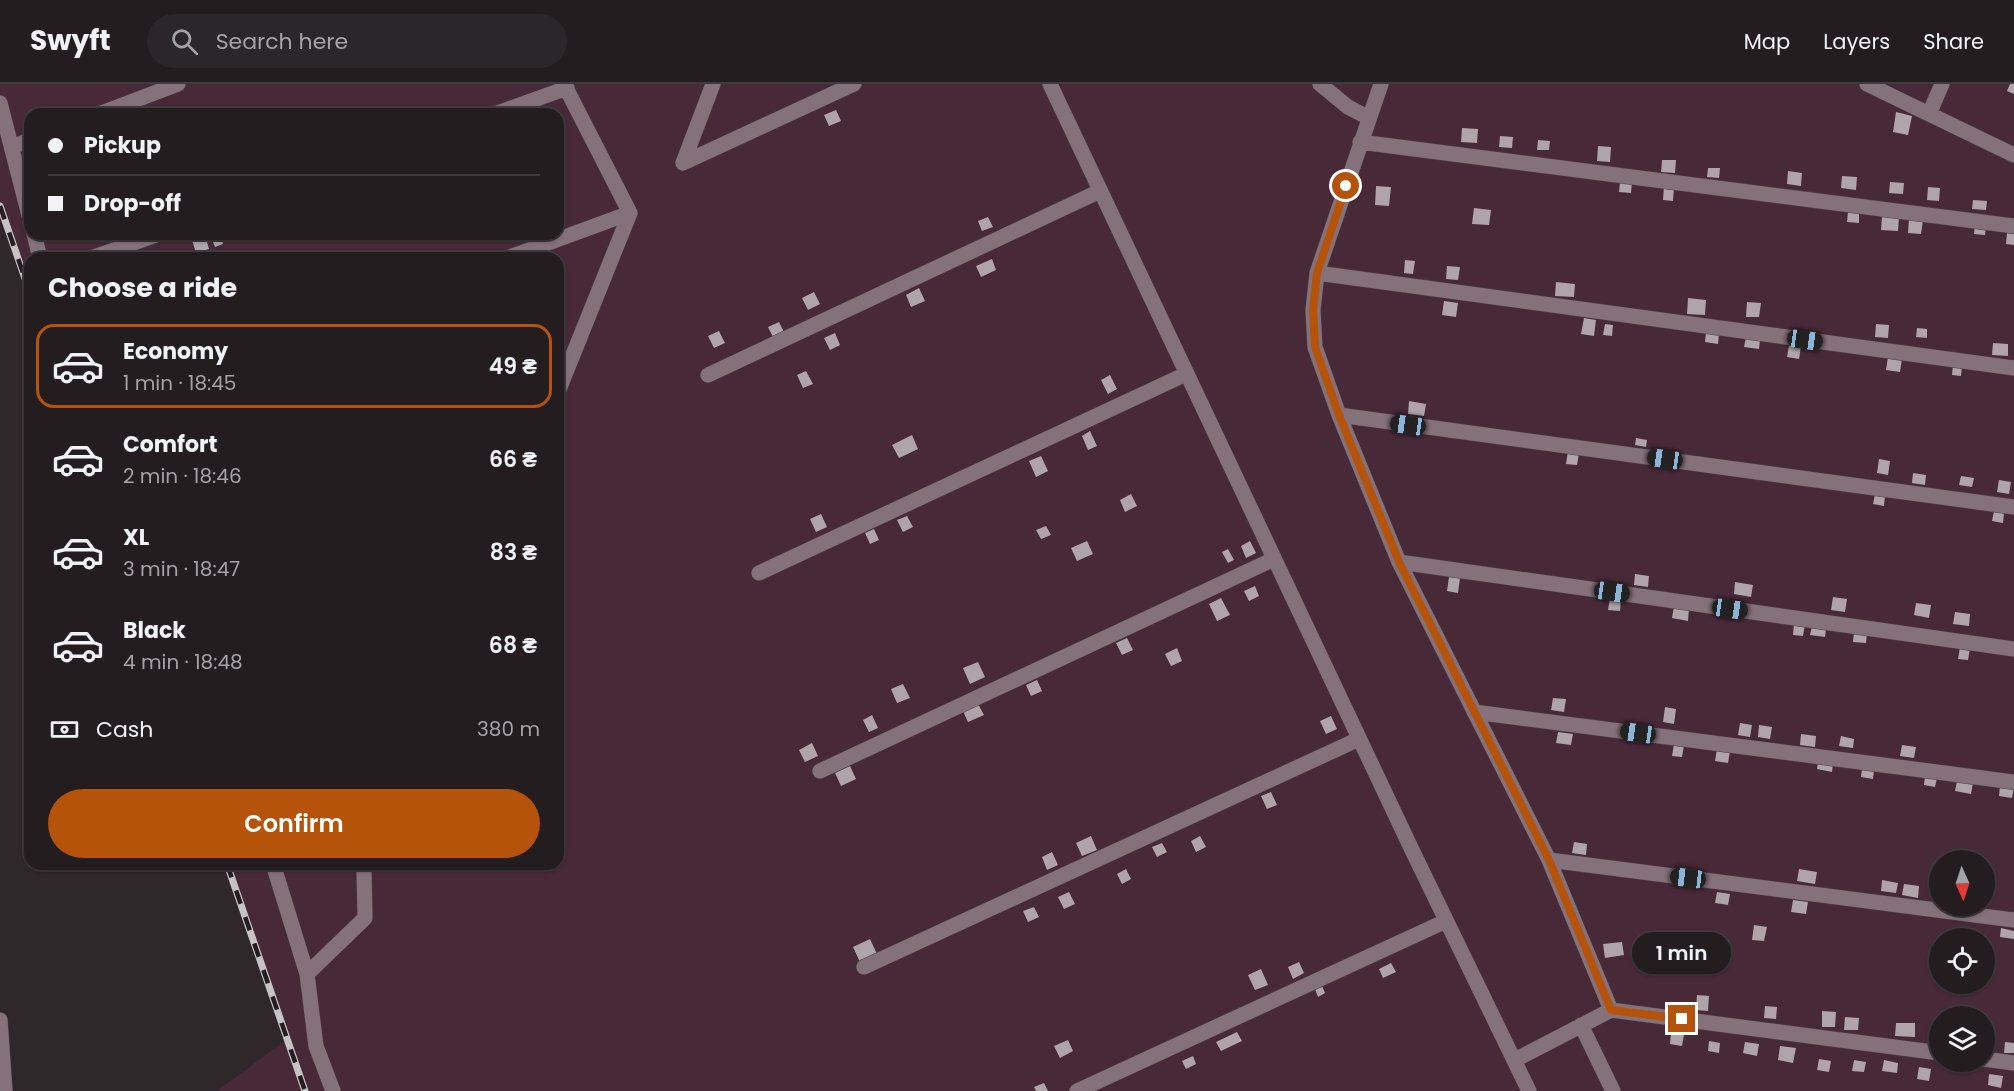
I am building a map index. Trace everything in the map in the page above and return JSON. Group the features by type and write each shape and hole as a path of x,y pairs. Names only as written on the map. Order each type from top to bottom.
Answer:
{"lane":[{"path":"115,108 178,84"},
{"path":"713,84 683,163 854,84"},
{"path":"1050,84 1359,740 1529,1091"},
{"path":"1320,84 1348,107 1369,118"},
{"path":"1381,84 1317,273 1313,310 1315,347 1339,415 1399,562 1549,860 1611,1010"},
{"path":"1867,84 2014,154"},
{"path":"1929,114 1942,84"},
{"path":"510,108 565,86 630,213 564,377"},
{"path":"0,103 24,195"},
{"path":"12,147 24,142"},
{"path":"1360,142 2014,226"},
{"path":"708,375 1100,191"},
{"path":"564,237 630,213"},
{"path":"108,252 142,240"},
{"path":"523,252 556,240"},
{"path":"1317,273 2014,368"},
{"path":"759,573 1186,374"},
{"path":"1339,415 2014,507"},
{"path":"820,771 1274,559"},
{"path":"1399,562 2014,649"},
{"path":"1474,712 2014,782"},
{"path":"864,967 1359,740"},
{"path":"1549,860 2014,920"},
{"path":"275,870 307,974 316,1046 333,1091"},
{"path":"307,974 365,918 364,870"},
{"path":"1077,1091 1446,921"},
{"path":"1515,1060 1611,1010 1929,1052"},
{"path":"0,1020 5,1091"},
{"path":"1581,1025 1613,1091"},
{"path":"1995,1060 2014,1063"}],"shaded area":[{"path":"0,84 2014,84 2014,1091 217,1091 286,1040 229,870 564,870 564,252 24,252 24,272 0,202"}],"building":[{"path":"2010,84 2014,84 2014,94 2007,91"},
{"path":"836,110 841,121 829,126 824,115"},
{"path":"1896,112 1912,116 1908,135 1893,132"},
{"path":"1462,128 1478,129 1477,143 1461,142"},
{"path":"1500,136 1513,137 1512,148 1499,147"},
{"path":"1538,140 1550,141 1549,150 1537,150"},
{"path":"1598,146 1611,147 1610,162 1597,161"},
{"path":"1662,160 1676,160 1675,173 1661,172"},
{"path":"1708,168 1720,168 1719,178 1707,177"},
{"path":"1788,171 1802,173 1801,186 1787,184"},
{"path":"1842,176 1857,177 1856,190 1841,188"},
{"path":"1620,182 1632,182 1631,193 1619,192"},
{"path":"1890,182 1904,183 1903,194 1889,193"},
{"path":"1376,186 1391,187 1389,206 1375,205"},
{"path":"1664,186 1674,187 1673,201 1663,200"},
{"path":"1928,187 1940,188 1939,201 1927,200"},
{"path":"1973,200 1987,201 1986,210 1972,209"},
{"path":"1474,208 1491,210 1489,225 1472,224"},
{"path":"1848,212 1859,213 1859,223 1847,222"},
{"path":"1882,216 1899,217 1898,231 1881,230"},
{"path":"988,217 993,227 982,231 978,221"},
{"path":"1909,219 1923,220 1921,234 1908,233"},
{"path":"1975,225 1986,226 1985,235 1974,234"},
{"path":"2007,233 2014,234 2014,245 2006,244"},
{"path":"192,240 206,240 209,249 196,252"},
{"path":"212,240 222,240 223,244 215,247"},
{"path":"992,259 996,270 981,277 976,266"},
{"path":"1405,260 1415,261 1413,274 1404,273"},
{"path":"1447,266 1460,267 1458,280 1446,279"},
{"path":"1556,282 1575,284 1574,297 1555,296"},
{"path":"919,288 925,301 911,307 906,295"},
{"path":"814,292 820,304 808,310 802,298"},
{"path":"1688,298 1706,300 1705,315 1687,314"},
{"path":"1444,301 1458,303 1456,317 1442,315"},
{"path":"1747,302 1761,303 1759,317 1746,317"},
{"path":"1584,318 1596,320 1594,336 1581,334"},
{"path":"779,322 784,332 773,337 768,327"},
{"path":"1605,324 1613,325 1612,336 1603,335"},
{"path":"1876,324 1889,325 1888,338 1875,337"},
{"path":"1917,328 1927,329 1927,338 1916,337"},
{"path":"719,331 725,343 714,348 708,336"},
{"path":"1706,332 1719,334 1718,344 1705,342"},
{"path":"835,333 840,345 830,350 824,338"},
{"path":"1746,337 1760,340 1759,349 1744,347"},
{"path":"1993,343 2008,344 2008,356 1992,355"},
{"path":"1789,345 1801,347 1799,359 1787,357"},
{"path":"1888,357 1902,359 1900,372 1886,370"},
{"path":"1953,365 1962,366 1961,376 1952,375"},
{"path":"806,371 813,384 803,388 797,375"},
{"path":"1110,375 1117,389 1108,394 1101,380"},
{"path":"1409,401 1426,404 1424,416 1408,414"},
{"path":"1090,431 1097,446 1088,450 1082,436"},
{"path":"912,435 918,449 899,458 892,445"},
{"path":"1636,438 1647,440 1646,447 1635,445"},
{"path":"1568,451 1579,453 1577,465 1566,464"},
{"path":"1041,456 1048,471 1036,477 1029,461"},
{"path":"1879,459 1890,461 1888,475 1877,473"},
{"path":"1913,473 1926,475 1925,485 1912,483"},
{"path":"1961,476 1974,478 1972,487 1959,485"},
{"path":"1999,480 2011,482 2009,494 1997,492"},
{"path":"1131,494 1137,506 1125,512 1120,500"},
{"path":"1875,494 1885,496 1884,506 1873,504"},
{"path":"1994,511 2004,513 2003,523 1992,521"},
{"path":"821,514 827,527 816,532 810,519"},
{"path":"907,516 913,527 903,532 897,520"},
{"path":"1046,526 1051,535 1041,539 1036,530"},
{"path":"874,529 879,540 870,544 865,533"},
{"path":"1087,541 1093,554 1077,561 1071,548"},
{"path":"1250,541 1256,553 1246,558 1241,546"},
{"path":"1228,549 1234,560 1228,563 1222,552"},
{"path":"1635,574 1649,576 1648,587 1634,585"},
{"path":"1449,577 1460,578 1458,593 1447,591"},
{"path":"1735,582 1753,585 1751,597 1734,594"},
{"path":"1255,586 1259,596 1249,601 1244,591"},
{"path":"1833,597 1847,599 1845,612 1831,610"},
{"path":"1221,598 1230,615 1217,621 1209,604"},
{"path":"1610,598 1621,600 1620,611 1608,610"},
{"path":"1916,603 1931,605 1929,618 1914,615"},
{"path":"1674,606 1689,608 1688,621 1672,618"},
{"path":"1955,612 1970,614 1969,626 1953,624"},
{"path":"1794,623 1805,624 1803,636 1793,635"},
{"path":"1812,626 1826,629 1825,637 1810,635"},
{"path":"1854,632 1867,633 1866,643 1853,642"},
{"path":"1127,638 1133,650 1122,655 1116,643"},
{"path":"1960,647 1970,648 1968,660 1958,659"},
{"path":"1177,648 1182,661 1171,666 1165,654"},
{"path":"978,662 985,677 970,684 963,668"},
{"path":"1037,680 1042,691 1031,696 1026,685"},
{"path":"903,684 910,698 897,703 891,689"},
{"path":"1553,698 1566,699 1564,712 1551,710"},
{"path":"978,704 984,715 968,722 963,711"},
{"path":"1665,707 1676,709 1674,724 1663,722"},
{"path":"872,715 878,728 869,732 863,720"},
{"path":"1331,716 1337,729 1326,734 1320,721"},
{"path":"1740,723 1752,725 1750,737 1738,735"},
{"path":"1759,725 1772,727 1770,739 1758,737"},
{"path":"1558,732 1573,734 1571,745 1556,743"},
{"path":"1801,734 1816,736 1815,747 1800,745"},
{"path":"1841,736 1854,739 1853,748 1839,746"},
{"path":"812,743 818,756 805,762 799,750"},
{"path":"1674,744 1684,745 1682,757 1672,756"},
{"path":"1902,745 1916,747 1914,758 1900,756"},
{"path":"1717,749 1730,751 1728,763 1715,761"},
{"path":"1818,761 1833,763 1832,772 1817,769"},
{"path":"850,766 856,779 841,786 835,773"},
{"path":"1862,768 1874,770 1873,779 1861,777"},
{"path":"1925,776 1937,778 1935,787 1924,785"},
{"path":"1957,781 1973,783 1971,794 1955,791"},
{"path":"2000,786 2014,788 2012,798 1999,796"},
{"path":"1271,792 1277,805 1267,809 1261,796"},
{"path":"1091,836 1097,850 1082,856 1076,843"},
{"path":"1200,836 1206,847 1196,852 1191,841"},
{"path":"1574,842 1587,844 1586,855 1572,853"},
{"path":"1162,843 1167,852 1157,857 1152,847"},
{"path":"1052,852 1058,865 1047,870 1042,857"},
{"path":"1126,869 1131,879 1122,884 1117,874"},
{"path":"1799,869 1817,872 1815,884 1797,881"},
{"path":"1882,880 1898,883 1896,893 1881,891"},
{"path":"1904,884 1919,886 1918,898 1902,895"},
{"path":"1069,892 1075,904 1064,909 1058,897"},
{"path":"1717,892 1730,894 1728,905 1715,903"},
{"path":"1793,900 1808,902 1806,914 1791,912"},
{"path":"1034,907 1039,917 1028,922 1023,911"},
{"path":"1754,925 1767,927 1764,941 1752,940"},
{"path":"2001,928 2014,931 2014,939 2000,937"},
{"path":"870,939 877,954 860,962 853,947"},
{"path":"1622,942 1624,955 1605,958 1603,944"},
{"path":"1299,962 1304,973 1293,979 1288,967"},
{"path":"1391,963 1396,972 1383,978 1379,969"},
{"path":"1261,969 1268,985 1255,990 1248,975"},
{"path":"1322,986 1325,993 1318,997 1315,989"},
{"path":"1697,995 1709,996 1708,1011 1696,1010"},
{"path":"1765,1006 1777,1007 1776,1019 1764,1018"},
{"path":"1822,1011 1836,1012 1835,1027 1822,1027"},
{"path":"1845,1017 1859,1018 1858,1030 1844,1030"},
{"path":"1896,1023 1915,1023 1915,1037 1895,1036"},
{"path":"1237,1032 1242,1041 1221,1051 1216,1042"},
{"path":"1671,1033 1684,1035 1682,1046 1670,1044"},
{"path":"1068,1040 1073,1051 1060,1058 1054,1046"},
{"path":"1709,1041 1720,1043 1719,1053 1708,1051"},
{"path":"1745,1042 1759,1044 1757,1056 1743,1053"},
{"path":"2005,1042 2014,1043 2014,1053 2004,1053"},
{"path":"1780,1046 1796,1048 1793,1063 1778,1060"},
{"path":"1193,1056 1196,1064 1186,1069 1182,1061"},
{"path":"1819,1059 1831,1061 1829,1072 1817,1070"},
{"path":"1854,1060 1866,1062 1864,1072 1852,1071"},
{"path":"1884,1060 1898,1063 1897,1073 1882,1071"},
{"path":"1919,1067 1929,1069 1929,1081 1917,1079"},
{"path":"1989,1074 2003,1076 2001,1088 1988,1085"},
{"path":"1044,1083 1048,1091 1036,1091 1034,1087"}],"railway":[{"path":"0,206 24,276"},
{"path":"229,870 305,1091"}],"route":[{"path":"1346,186 1317,273 1313,310 1315,347 1339,415 1399,562 1549,860 1611,1010 1682,1019"}]}
